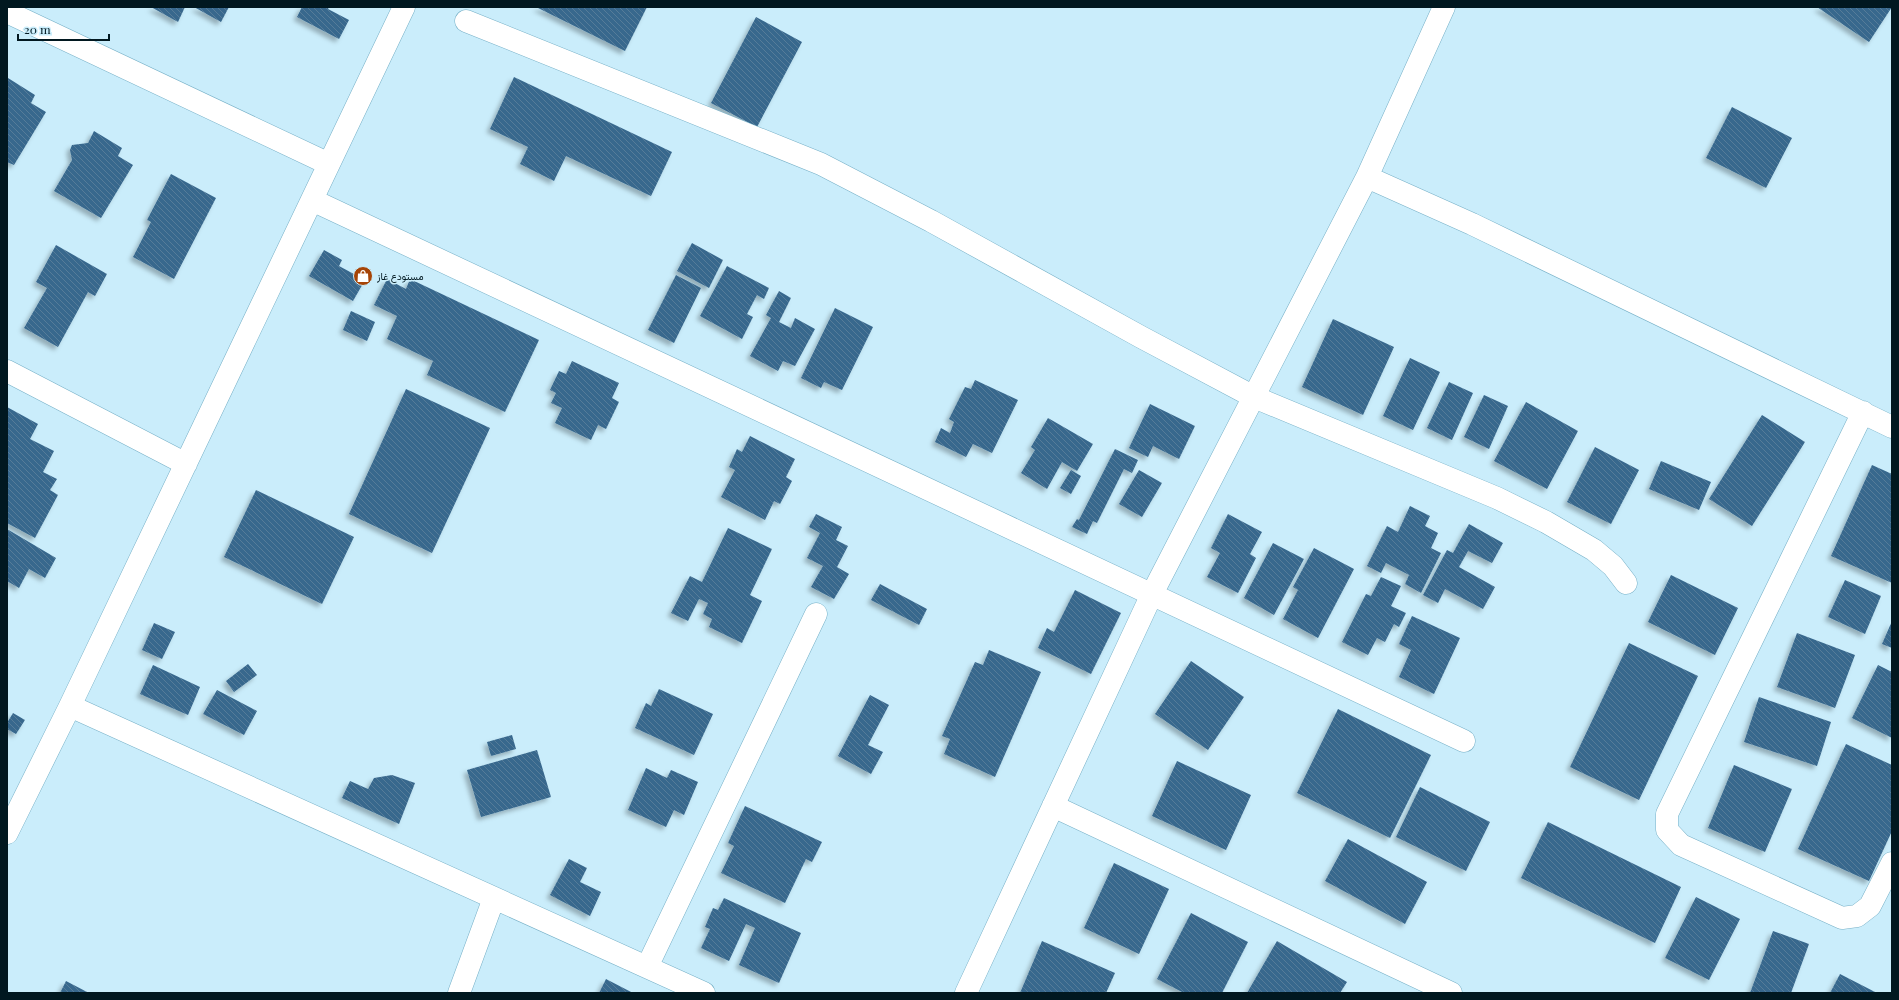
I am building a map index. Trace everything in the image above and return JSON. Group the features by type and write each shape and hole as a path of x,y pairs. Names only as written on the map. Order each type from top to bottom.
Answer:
{"street":[{"path":"7,833 70,706 404,7"},
{"path":"966,993 1152,594 1367,177 1444,7"},
{"path":"7,12 329,164"},
{"path":"466,20 821,164 931,221 1141,338 1254,397 1498,498 1546,522 1594,550 1612,566 1626,583"},
{"path":"1367,177 1472,224 1863,412 1892,428"},
{"path":"312,200 1464,741"},
{"path":"7,371 186,464"},
{"path":"1863,412 1667,814 1667,830 1681,845 1842,918 1857,916 1870,906 1892,863"},
{"path":"648,967 816,614"},
{"path":"70,706 704,993"},
{"path":"1053,806 1452,993"},
{"path":"459,993 494,898"}],"building":[{"path":"151,7 185,7 178,22"},
{"path":"194,7 229,7 221,22"},
{"path":"302,7 329,7 328,9 349,20 339,39 297,17"},
{"path":"536,7 647,7 625,51"},
{"path":"1817,7 1892,7 1869,42"},
{"path":"756,17 802,42 757,127 711,103"},
{"path":"514,77 672,152 651,196 566,156 554,181 520,164 528,147 490,129"},
{"path":"8,78 35,95 31,103 46,112 14,165 7,162"},
{"path":"1732,107 1792,138 1766,188 1706,158"},
{"path":"94,131 122,148 118,156 133,165 101,218 54,191 72,160 70,150 72,145 88,143"},
{"path":"171,174 216,198 174,279 133,257 151,222 147,220"},
{"path":"692,243 723,260 709,288 677,271"},
{"path":"56,245 107,274 95,296 88,292 58,347 24,328 47,288 36,282"},
{"path":"324,250 342,260 339,266 365,280 353,301 309,276"},
{"path":"727,266 769,288 764,299 757,295 747,314 753,317 742,339 700,316"},
{"path":"676,275 701,288 674,343 648,330"},
{"path":"387,279 406,289 410,279 539,340 505,412 427,375 433,361 387,339 397,316 374,305"},
{"path":"779,291 791,298 779,322 791,328 795,318 815,329 795,366 783,361 778,371 750,356 771,318 766,315"},
{"path":"835,308 873,327 842,390 824,382 821,388 801,378"},
{"path":"351,311 375,322 367,341 343,330"},
{"path":"1333,319 1394,347 1363,415 1302,387"},
{"path":"1410,358 1440,372 1413,430 1383,416"},
{"path":"572,361 619,383 612,398 619,402 606,429 598,425 591,440 555,423 562,408 551,403 556,393 550,390 559,371 566,374"},
{"path":"975,380 1018,400 992,453 973,444 966,457 935,442 941,428 950,433 954,422 949,419 965,387 971,389"},
{"path":"1449,382 1473,393 1452,440 1427,428"},
{"path":"406,389 490,428 432,553 349,514"},
{"path":"1484,395 1508,406 1489,449 1464,437"},
{"path":"1526,402 1578,431 1547,489 1494,461"},
{"path":"1150,404 1195,426 1179,459 1153,446 1148,457 1129,448"},
{"path":"7,407 38,424 30,439 54,451 43,472 57,479 50,490 58,495 35,538 7,523"},
{"path":"1762,415 1805,442 1752,526 1709,499"},
{"path":"1048,418 1093,444 1077,471 1062,462 1047,489 1021,473 1035,450 1031,447"},
{"path":"750,436 795,459 786,477 792,481 780,504 774,501 765,520 721,497 735,470 729,467 737,449 742,452"},
{"path":"1595,447 1639,470 1611,524 1567,502"},
{"path":"1115,449 1138,460 1132,473 1124,469 1097,523 1093,521 1087,534 1072,527 1077,519 1079,520"},
{"path":"1661,461 1711,482 1699,510 1649,489"},
{"path":"1872,465 1892,474 1892,583 1831,556"},
{"path":"1071,470 1081,476 1071,494 1060,488"},
{"path":"1139,470 1162,483 1142,517 1119,504"},
{"path":"256,490 354,537 322,604 224,557"},
{"path":"1410,506 1430,516 1425,526 1438,533 1431,548 1441,553 1421,593 1405,584 1409,575 1386,563 1381,573 1367,566 1387,526 1398,532"},
{"path":"816,514 842,527 836,540 848,546 837,567 849,574 834,599 811,587 823,566 807,558 820,533 809,527"},
{"path":"1228,514 1262,532 1250,554 1256,558 1238,593 1207,577 1220,553 1211,548"},
{"path":"1469,524 1503,543 1492,563 1468,551 1459,567 1495,587 1483,609 1445,589 1438,603 1423,595 1447,550 1453,553"},
{"path":"728,528 772,549 750,595 762,601 742,643 709,627 712,619 703,614 708,603 699,599 688,621 671,613 690,576 702,582"},
{"path":"7,529 56,558 45,578 29,569 19,588 7,581"},
{"path":"1273,543 1304,559 1274,615 1244,598"},
{"path":"1314,548 1354,569 1318,638 1283,619 1298,590 1293,587"},
{"path":"1671,575 1738,608 1715,655 1648,622"},
{"path":"1381,577 1401,586 1391,606 1406,613 1399,627 1394,624 1385,642 1377,638 1368,655 1342,642 1366,594 1371,596"},
{"path":"1845,580 1881,596 1865,634 1828,617"},
{"path":"880,584 927,609 919,625 871,600"},
{"path":"1075,590 1121,613 1091,674 1038,648 1047,628 1054,632"},
{"path":"1412,616 1460,638 1434,694 1399,677 1411,650 1399,644"},
{"path":"1892,621 1892,648 1882,644"},
{"path":"154,623 175,632 162,659 142,650"},
{"path":"1797,633 1855,655 1835,708 1777,687"},
{"path":"1629,643 1698,676 1639,800 1570,767"},
{"path":"989,650 1041,672 995,777 944,754 950,739 942,736 975,662 983,665"},
{"path":"1191,661 1244,697 1208,750 1155,714"},
{"path":"248,664 257,675 234,692 226,681"},
{"path":"153,665 200,687 188,715 140,694"},
{"path":"1878,665 1892,672 1892,738 1852,718"},
{"path":"659,689 713,714 694,755 635,728 646,703 651,706"},
{"path":"217,690 257,711 244,735 203,714"},
{"path":"870,695 889,705 868,745 883,752 871,774 838,756"},
{"path":"1759,697 1831,722 1817,766 1744,742"},
{"path":"1338,709 1431,755 1390,838 1297,793"},
{"path":"13,713 25,720 16,734 7,729 7,723"},
{"path":"512,735 516,749 491,756 487,742"},
{"path":"1846,744 1892,765 1892,831 1869,881 1798,849"},
{"path":"537,750 551,797 481,817 467,770"},
{"path":"1177,761 1251,795 1226,850 1152,816"},
{"path":"1734,765 1792,789 1765,852 1708,828"},
{"path":"646,768 667,778 671,770 698,782 684,815 674,810 666,827 628,810"},
{"path":"392,775 415,783 399,824 342,798 350,781 368,789 374,778"},
{"path":"1420,787 1490,822 1466,871 1396,837"},
{"path":"745,806 822,842 812,862 806,859 785,903 721,873 734,846 728,843"},
{"path":"1548,822 1681,887 1655,943 1521,878"},
{"path":"1348,839 1427,882 1405,924 1325,881"},
{"path":"569,859 587,868 580,882 601,892 590,916 550,895"},
{"path":"1114,863 1169,889 1139,954 1084,928"},
{"path":"1696,897 1740,919 1709,980 1665,958"},
{"path":"724,898 801,933 779,983 739,965 755,928 746,924 729,961 701,948 710,929 705,927 713,908 718,910"},
{"path":"1191,913 1248,942 1222,993 1184,993 1157,979"},
{"path":"1773,931 1809,944 1791,993 1750,993"},
{"path":"1042,941 1115,973 1106,993 1020,993"},
{"path":"1277,941 1347,982 1340,993 1247,993"},
{"path":"1840,974 1877,993 1830,993"},
{"path":"606,979 633,993 599,993"},
{"path":"66,981 89,993 60,993"}],"place":[{"name":"مستودع غاز","path":"363,276"}]}
